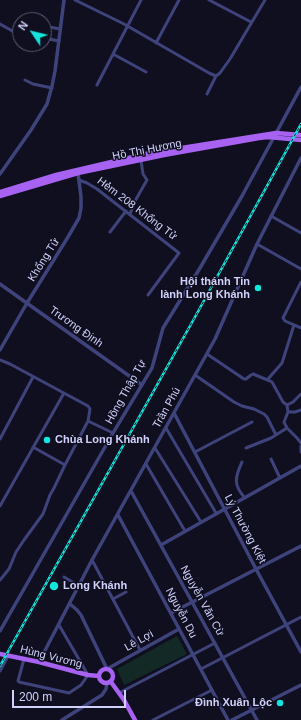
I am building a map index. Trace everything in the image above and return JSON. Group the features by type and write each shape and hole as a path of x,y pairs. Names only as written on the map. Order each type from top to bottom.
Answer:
{"main road":[{"name":"Hồ Thị Hương","path":"0,192 56,175 150,152 276,133 301,135"},
{"name":"Hồ Thị Hương","path":"0,196 78,173 164,155 268,137 301,140"},
{"name":"Hùng Vương","path":"0,654 39,662 88,675 99,676"},
{"path":"107,669 112,672 113,678 109,682 101,682 99,679 100,671 107,669"},
{"path":"109,682 124,700 135,720"}],"street":[{"path":"0,172 45,108 52,88 55,71 64,0"},
{"path":"75,0 128,27 216,76"},
{"path":"97,85 141,0"},
{"path":"156,43 179,0"},
{"path":"209,0 251,22"},
{"path":"207,94 216,76 230,59 265,0"},
{"path":"0,24 12,31"},
{"path":"52,28 60,29"},
{"path":"52,40 59,41"},
{"path":"113,54 146,72"},
{"path":"25,80 33,84 52,88"},
{"name":"Hồng Thập Tự","path":"0,631 113,433 152,368 163,328 239,202 301,87"},
{"name":"Trần Phú","path":"39,662 92,560 218,333 257,244 301,158"},
{"path":"130,214 135,201 147,180 143,174 141,160"},
{"name":"Khổng Tử","path":"0,350 79,218 81,203 78,173"},
{"name":"Hẻm 208 Khổng Tử","path":"79,180 92,186 179,253 148,295"},
{"path":"110,232 126,211"},
{"path":"271,216 301,234"},
{"path":"257,244 301,269"},
{"path":"301,282 283,318 285,321 301,328"},
{"name":"Trương Định","path":"0,284 142,385"},
{"path":"268,379 282,363 294,325"},
{"path":"207,354 244,379 253,374 268,379 272,382 283,402 287,405 288,412 284,422 287,428 301,444 301,452"},
{"path":"0,360 33,376 90,409 88,422 50,494 43,514 16,552 9,569 0,580"},
{"path":"195,375 236,404 254,409 264,414 276,435"},
{"path":"0,439 33,376"},
{"path":"0,506 64,393"},
{"path":"287,405 294,402 301,394"},
{"path":"288,412 298,412 301,410"},
{"name":"Lý Thường Kiệt","path":"174,413 301,652"},
{"path":"88,422 113,433"},
{"path":"195,452 252,422"},
{"path":"166,428 216,513"},
{"path":"246,448 276,435 287,428"},
{"path":"33,447 66,465"},
{"path":"155,448 200,522"},
{"path":"271,459 280,478"},
{"path":"242,462 237,474 236,482 239,492 245,498"},
{"path":"146,464 185,531"},
{"path":"161,544 301,467"},
{"name":"Nguyễn Văn Cừ","path":"131,491 257,720"},
{"name":"Nguyễn Du","path":"118,515 228,720"},
{"path":"171,613 301,546"},
{"path":"92,560 140,650"},
{"path":"64,577 79,586"},
{"path":"113,599 126,592"},
{"path":"70,604 79,612 107,669"},
{"path":"201,669 301,617"},
{"path":"24,659 18,681 21,683 69,693 81,685 88,675 59,625"},
{"name":"Lê Lợi","path":"107,669 179,629"},
{"path":"119,693 215,643"},
{"path":"0,671 8,656"},
{"path":"62,720 102,695 109,682"},
{"path":"232,720 301,685"},
{"path":"153,720 212,690"}],"green space":[{"path":"177,636 187,654 124,685 117,669"}],"railway":[{"path":"0,666 301,124"}],"place":[{"name":"Hội thánh Tin lành Long Khánh","path":"258,288"},
{"name":"Chùa Long Khánh","path":"47,440"},
{"name":"Long Khánh","path":"54,586"},
{"name":"Đình Xuân Lộc","path":"280,703"}]}
